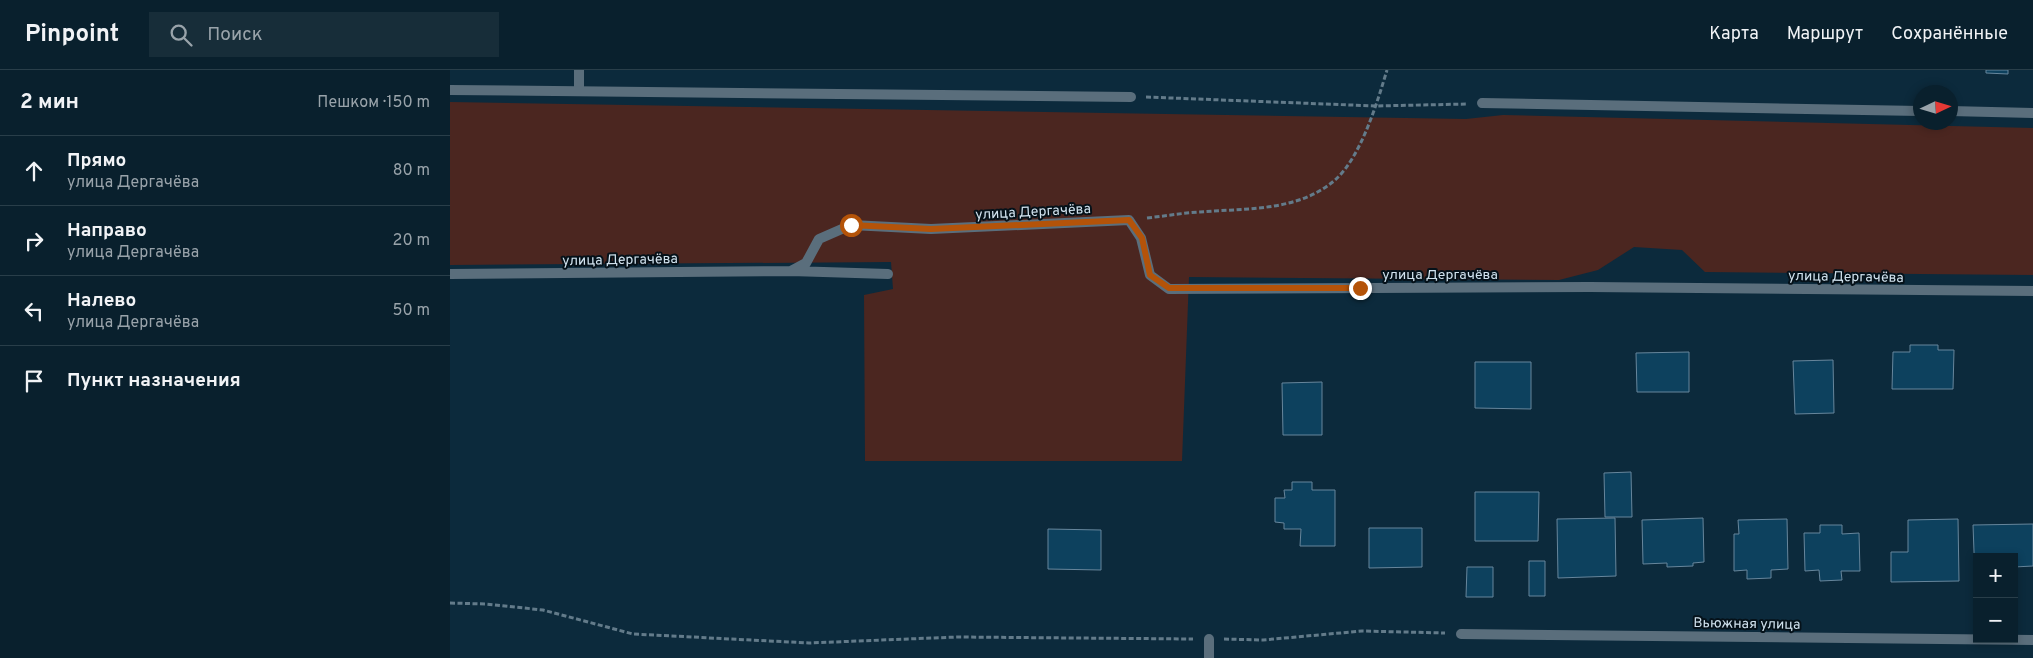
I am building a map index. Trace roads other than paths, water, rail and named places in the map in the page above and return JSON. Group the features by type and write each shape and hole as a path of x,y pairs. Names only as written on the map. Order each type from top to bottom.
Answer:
{"street":[{"path":"579,70 579,91"},
{"path":"450,90 1131,97"},
{"path":"1482,103 1913,111"},
{"path":"1958,111 2033,113"},
{"name":"улица Дергачёва","path":"791,271 806,263 819,240 851,225 931,229 1129,220 1142,238 1150,275 1169,288 1600,287 2033,291"},
{"name":"улица Дергачёва","path":"450,274 791,271 888,274"},
{"name":"Вьюжная улица","path":"1461,634 2033,640"},
{"path":"1209,639 1210,658"}]}
